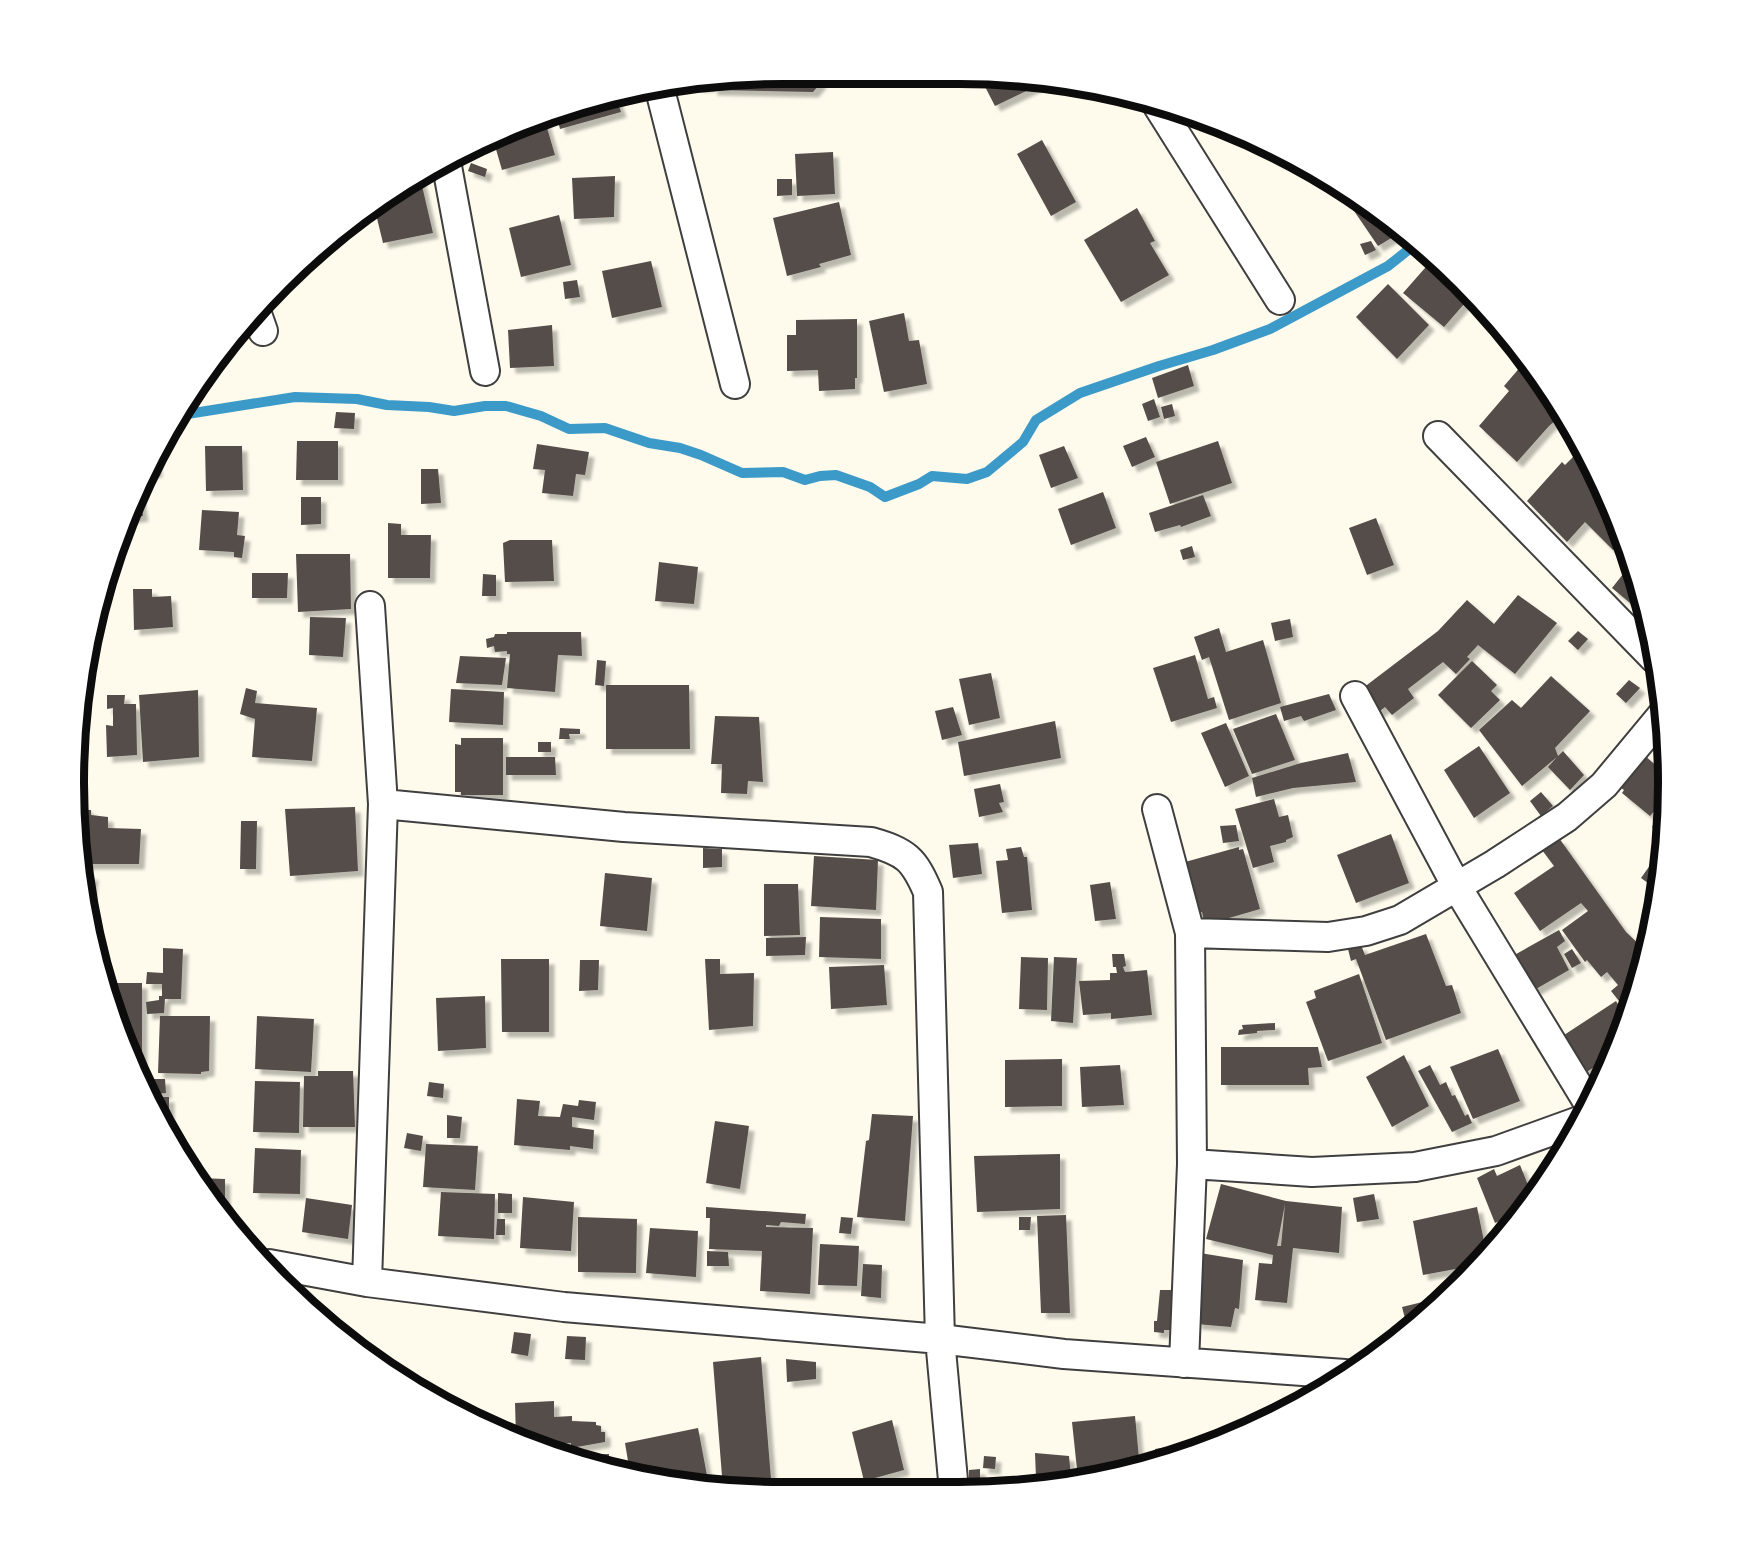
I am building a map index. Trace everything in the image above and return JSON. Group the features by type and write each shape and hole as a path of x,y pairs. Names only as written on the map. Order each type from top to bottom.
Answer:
{"street":[{"path":"661,95 735,384"},
{"path":"1164,115 1280,300"},
{"path":"448,170 485,370"},
{"path":"1438,436 1645,649"},
{"path":"368,1282 383,804 370,606"},
{"path":"1355,696 1457,886 1584,1096"},
{"path":"1190,933 1328,937 1366,932 1400,920 1567,817 1604,785 1655,723"},
{"path":"383,804 624,827 872,842 893,848 917,866 928,892 940,1340 953,1482"},
{"path":"1157,809 1190,933 1192,1164 1184,1363"},
{"path":"1192,1164 1312,1172 1415,1167 1496,1152 1568,1125"},
{"path":"278,1266 368,1282 564,1307 940,1340 1064,1354 1332,1373"}],"building":[{"path":"820,84 813,92 712,90 712,88 737,85"},
{"path":"984,85 1032,88 995,106"},
{"path":"618,104 621,112 560,129 558,121"},
{"path":"546,125 555,155 502,170 495,146"},
{"path":"1042,140 1076,202 1051,216 1017,154"},
{"path":"833,152 835,194 797,196 795,154"},
{"path":"471,163 487,169 485,177 468,171"},
{"path":"615,176 614,217 574,219 572,178"},
{"path":"777,179 792,179 792,195 777,196"},
{"path":"422,185 433,233 383,243 376,215"},
{"path":"839,202 851,255 819,264 821,267 787,276 773,218"},
{"path":"1349,203 1395,236 1378,246"},
{"path":"1137,208 1155,241 1150,243 1169,275 1121,302 1084,240"},
{"path":"559,215 571,265 521,277 509,228"},
{"path":"1371,241 1376,250 1365,255 1360,244"},
{"path":"651,261 662,307 612,318 602,271"},
{"path":"1428,265 1466,302 1444,327 1403,293"},
{"path":"577,280 580,297 565,299 563,282"},
{"path":"1388,284 1429,325 1397,359 1356,317"},
{"path":"904,313 909,341 919,340 927,384 884,392 869,321"},
{"path":"857,319 855,389 819,391 818,370 787,371 787,335 796,335 796,320"},
{"path":"552,325 554,366 510,368 508,330"},
{"path":"1188,365 1194,386 1158,398 1152,378"},
{"path":"1521,367 1556,420 1517,462 1479,426 1509,391 1504,386"},
{"path":"1154,399 1160,417 1148,421 1142,404"},
{"path":"1172,404 1175,416 1164,419 1161,407"},
{"path":"336,412 355,413 354,429 334,428"},
{"path":"1146,437 1155,457 1132,467 1123,446"},
{"path":"297,441 338,441 338,480 296,480"},
{"path":"1218,441 1232,483 1170,504 1156,462"},
{"path":"537,444 589,452 585,475 576,474 573,496 542,493 545,470 533,469"},
{"path":"205,446 242,446 243,490 206,491"},
{"path":"1064,446 1078,478 1051,488 1039,455"},
{"path":"1575,455 1605,516 1617,546 1613,550 1585,522 1567,542 1527,501 1562,462 1565,465"},
{"path":"421,469 438,469 441,503 421,504"},
{"path":"1103,492 1116,528 1071,545 1058,509"},
{"path":"1203,495 1211,516 1181,527 1180,525 1155,532 1149,513"},
{"path":"301,497 321,497 321,524 301,525"},
{"path":"141,506 143,516 137,517"},
{"path":"202,510 239,512 237,535 245,536 242,558 234,557 234,552 199,550"},
{"path":"1376,518 1394,565 1367,575 1349,528"},
{"path":"388,523 401,524 401,535 431,535 430,578 388,578"},
{"path":"510,540 552,540 554,581 505,582 503,543"},
{"path":"1192,546 1195,557 1183,560 1180,550"},
{"path":"296,554 350,554 351,609 298,612"},
{"path":"659,562 698,567 694,604 655,601"},
{"path":"1625,572 1635,607 1612,588"},
{"path":"252,573 288,573 287,598 252,598"},
{"path":"483,574 496,575 496,596 482,596"},
{"path":"133,589 152,589 152,597 171,596 173,627 134,630"},
{"path":"1518,595 1557,623 1515,674 1478,645 1467,657 1470,659 1456,674 1443,662 1408,689 1414,698 1392,715 1385,707 1375,715 1359,691 1438,631 1467,600 1494,624"},
{"path":"310,617 346,618 343,657 309,655"},
{"path":"1290,619 1293,637 1275,641 1271,623"},
{"path":"1219,628 1226,652 1263,640 1281,703 1229,720 1209,657 1202,660 1194,637"},
{"path":"1578,631 1588,639 1578,650 1568,641"},
{"path":"507,632 581,632 582,656 558,655 555,692 507,688 510,654 507,654 507,651 495,652 494,646 487,648 486,639 494,637 495,634 507,634"},
{"path":"1195,655 1208,699 1214,697 1217,708 1171,722 1153,668"},
{"path":"460,656 506,658 502,685 456,683"},
{"path":"597,660 606,661 604,686 595,685"},
{"path":"1472,661 1497,685 1491,691 1500,700 1471,728 1438,695"},
{"path":"991,673 1000,718 969,725 959,679"},
{"path":"1551,676 1590,711 1555,748 1558,756 1563,751 1584,775 1570,790 1548,767 1557,757 1522,786 1479,730 1512,700 1521,708"},
{"path":"1629,680 1640,688 1626,703 1616,694"},
{"path":"606,685 689,685 690,749 606,749"},
{"path":"246,688 257,691 255,703 317,708 312,761 252,757 255,719 240,714"},
{"path":"451,689 504,692 503,725 449,722"},
{"path":"198,690 199,757 143,762 139,695"},
{"path":"1329,694 1336,710 1304,721 1301,716 1284,721 1280,707"},
{"path":"107,695 125,695 124,704 136,704 137,755 107,757 106,725 113,726 113,708 107,709"},
{"path":"953,707 962,735 942,740 935,711"},
{"path":"1276,714 1295,760 1252,774 1233,729"},
{"path":"715,716 759,717 763,782 748,781 747,794 721,793 722,764 711,764"},
{"path":"1055,721 1061,758 964,776 958,742"},
{"path":"1226,723 1249,776 1225,787 1201,733"},
{"path":"560,728 580,729 580,734 569,734 570,739 559,739"},
{"path":"461,738 503,738 503,795 461,795 461,792 455,792 455,744 461,745"},
{"path":"538,742 551,742 551,752 538,752"},
{"path":"1479,746 1510,793 1474,818 1444,770"},
{"path":"1637,749 1658,767 1657,808 1650,816 1622,793 1624,790 1621,788 1637,769 1628,762"},
{"path":"1348,753 1356,782 1293,788 1256,797 1252,778 1301,763"},
{"path":"506,757 555,757 556,775 506,775"},
{"path":"1000,784 1004,802 999,803 1003,812 979,817 974,789"},
{"path":"1541,792 1553,806 1541,816 1530,801"},
{"path":"1274,799 1279,817 1288,815 1293,837 1286,842 1270,846 1274,862 1253,868 1235,809"},
{"path":"85,807 87,810 91,810 91,815 108,817 108,828 141,829 139,864 89,864"},
{"path":"355,807 358,871 290,876 285,809"},
{"path":"1657,820 1657,831 1652,827"},
{"path":"241,821 257,821 256,869 240,869"},
{"path":"1236,825 1239,841 1223,843 1220,826"},
{"path":"1391,834 1409,883 1356,903 1337,855"},
{"path":"1559,838 1626,932 1639,944 1625,996 1619,1001 1611,991 1618,985 1607,972 1601,977 1587,960 1585,962 1562,930 1588,911 1581,903 1540,931 1514,893 1554,866 1542,850"},
{"path":"978,843 982,874 953,878 949,845"},
{"path":"1021,847 1024,857 1027,857 1032,910 1002,913 996,861 1008,860 1006,849"},
{"path":"1239,847 1239,850 1243,849 1260,909 1205,925 1202,912 1195,913 1185,862"},
{"path":"703,848 722,849 722,867 703,868"},
{"path":"814,856 878,860 876,910 811,906"},
{"path":"1654,860 1650,885 1641,878"},
{"path":"605,873 652,878 647,931 600,926"},
{"path":"1110,882 1116,919 1095,921 1090,885"},
{"path":"764,884 798,884 800,935 764,936"},
{"path":"820,917 881,919 881,959 819,957"},
{"path":"1559,930 1565,941 1557,947 1569,970 1529,993 1509,958"},
{"path":"1426,934 1446,986 1452,985 1461,1013 1386,1040 1356,959 1351,961 1348,949 1361,945 1365,955"},
{"path":"806,937 805,955 766,956 766,938"},
{"path":"163,948 183,949 181,999 165,999 164,1013 147,1014 146,1002 159,1000 159,996 162,996 162,984 146,984 147,972 163,973"},
{"path":"1572,949 1581,963 1572,968 1564,954"},
{"path":"1112,954 1124,954 1125,972 1147,970 1152,1015 1111,1019 1111,1013 1083,1015 1079,981 1110,980 1110,973 1117,973 1116,967 1113,967"},
{"path":"1021,957 1048,958 1047,1010 1019,1009"},
{"path":"1054,957 1077,958 1073,1023 1051,1021"},
{"path":"501,959 549,959 549,1032 502,1032"},
{"path":"705,959 720,959 720,974 754,973 753,1026 709,1030"},
{"path":"580,960 599,960 598,990 579,991"},
{"path":"884,965 887,1005 831,1009 829,967"},
{"path":"1359,974 1382,1043 1328,1061 1306,1002 1316,998 1314,991"},
{"path":"114,983 142,983 142,1061"},
{"path":"485,996 486,1048 438,1051 436,998"},
{"path":"1616,1001 1621,1009 1599,1064 1585,1073 1561,1037"},
{"path":"160,1016 210,1016 209,1071 201,1072 201,1074 158,1073"},
{"path":"257,1016 314,1019 311,1072 255,1069"},
{"path":"1275,1023 1275,1030 1238,1035 1239,1030 1243,1029 1242,1025"},
{"path":"1221,1047 1318,1047 1322,1067 1308,1068 1309,1085 1221,1085"},
{"path":"1498,1049 1520,1101 1473,1119 1450,1067"},
{"path":"1404,1055 1429,1106 1392,1127 1366,1077"},
{"path":"1062,1059 1062,1106 1005,1107 1005,1060"},
{"path":"1120,1065 1124,1105 1082,1107 1080,1067"},
{"path":"1430,1065 1440,1085 1446,1082 1452,1096 1455,1095 1465,1116 1468,1114 1472,1123 1452,1132 1418,1071"},
{"path":"318,1071 353,1071 355,1127 303,1127 304,1076 318,1076"},
{"path":"150,1079 165,1079 166,1093 157,1094"},
{"path":"255,1081 300,1082 299,1133 253,1132"},
{"path":"429,1082 444,1084 443,1098 427,1096"},
{"path":"159,1097 169,1097 169,1116"},
{"path":"517,1099 540,1101 538,1116 560,1117 563,1104 578,1106 579,1100 596,1102 594,1120 572,1117 572,1127 594,1130 593,1149 570,1146 570,1150 514,1145"},
{"path":"872,1114 913,1116 905,1221 857,1217 866,1141 869,1140"},
{"path":"447,1115 462,1117 460,1138 447,1138"},
{"path":"715,1121 749,1126 740,1189 706,1183"},
{"path":"407,1133 423,1136 421,1151 404,1148"},
{"path":"426,1144 478,1146 475,1190 423,1187"},
{"path":"255,1148 301,1150 300,1194 253,1193"},
{"path":"1060,1154 1060,1209 977,1212 974,1156"},
{"path":"1520,1165 1529,1187 1507,1217 1495,1223 1477,1178 1494,1169 1497,1176"},
{"path":"207,1178 225,1179 225,1205"},
{"path":"1221,1184 1286,1201 1342,1207 1339,1253 1293,1248 1287,1303 1255,1300 1259,1263 1272,1264 1273,1255 1206,1239","holes":["1285,1204 1281,1246 1277,1246"]},
{"path":"441,1192 495,1194 494,1239 438,1236"},
{"path":"498,1193 512,1194 512,1213 498,1213"},
{"path":"1374,1194 1379,1219 1357,1222 1353,1198"},
{"path":"523,1197 574,1202 571,1251 520,1248"},
{"path":"306,1198 352,1205 348,1239 302,1232"},
{"path":"706,1207 806,1214 805,1224 781,1222 779,1226 766,1225 766,1227 813,1228 810,1294 760,1291 762,1251 709,1249 710,1218 706,1218"},
{"path":"1477,1207 1485,1244 1462,1268 1423,1275 1413,1221"},
{"path":"1066,1215 1070,1313 1041,1313 1037,1216"},
{"path":"578,1217 637,1219 636,1273 578,1272"},
{"path":"841,1217 853,1218 851,1234 839,1233"},
{"path":"1019,1217 1031,1217 1030,1230 1019,1230"},
{"path":"497,1219 505,1219 505,1235 496,1235"},
{"path":"650,1228 698,1231 696,1277 646,1273"},
{"path":"820,1244 859,1246 857,1286 818,1285"},
{"path":"707,1251 728,1252 729,1266 707,1266"},
{"path":"1200,1253 1243,1260 1239,1309 1235,1308 1231,1327 1196,1324"},
{"path":"863,1264 882,1265 881,1298 861,1296"},
{"path":"1160,1290 1177,1290 1174,1330 1164,1330 1164,1333 1154,1332"},
{"path":"1429,1300 1406,1321 1402,1307"},
{"path":"514,1332 531,1334 528,1356 511,1353"},
{"path":"567,1336 586,1337 585,1360 565,1359"},
{"path":"761,1357 771,1482 722,1479 713,1362"},
{"path":"786,1359 816,1362 816,1379 787,1382"},
{"path":"554,1401 554,1417 572,1416 572,1421 596,1422 596,1425 601,1426 601,1432 605,1432 605,1442 571,1448 571,1443 555,1444 516,1429 515,1403"},
{"path":"1135,1416 1139,1458 1077,1472 1072,1422"},
{"path":"892,1420 904,1470 864,1481 852,1432"},
{"path":"698,1428 707,1478 629,1464 625,1443"},
{"path":"1168,1447 1168,1450 1156,1453 1155,1449"},
{"path":"1035,1453 1069,1456 1071,1473 1036,1478"},
{"path":"590,1454 609,1454 609,1460 602,1458"},
{"path":"984,1456 996,1457 995,1469 983,1468"},
{"path":"980,1469 980,1482 969,1482 969,1470"}],"waterway":[{"path":"190,414 295,397 357,399 387,405 454,411 485,406 506,406 541,416 569,429 605,428 649,443 680,448 742,473 783,472 805,480 836,475 870,487 885,497 919,484 932,476 967,479 987,472 1023,442 1036,420 1080,393 1270,329 1388,266 1410,249"}]}
